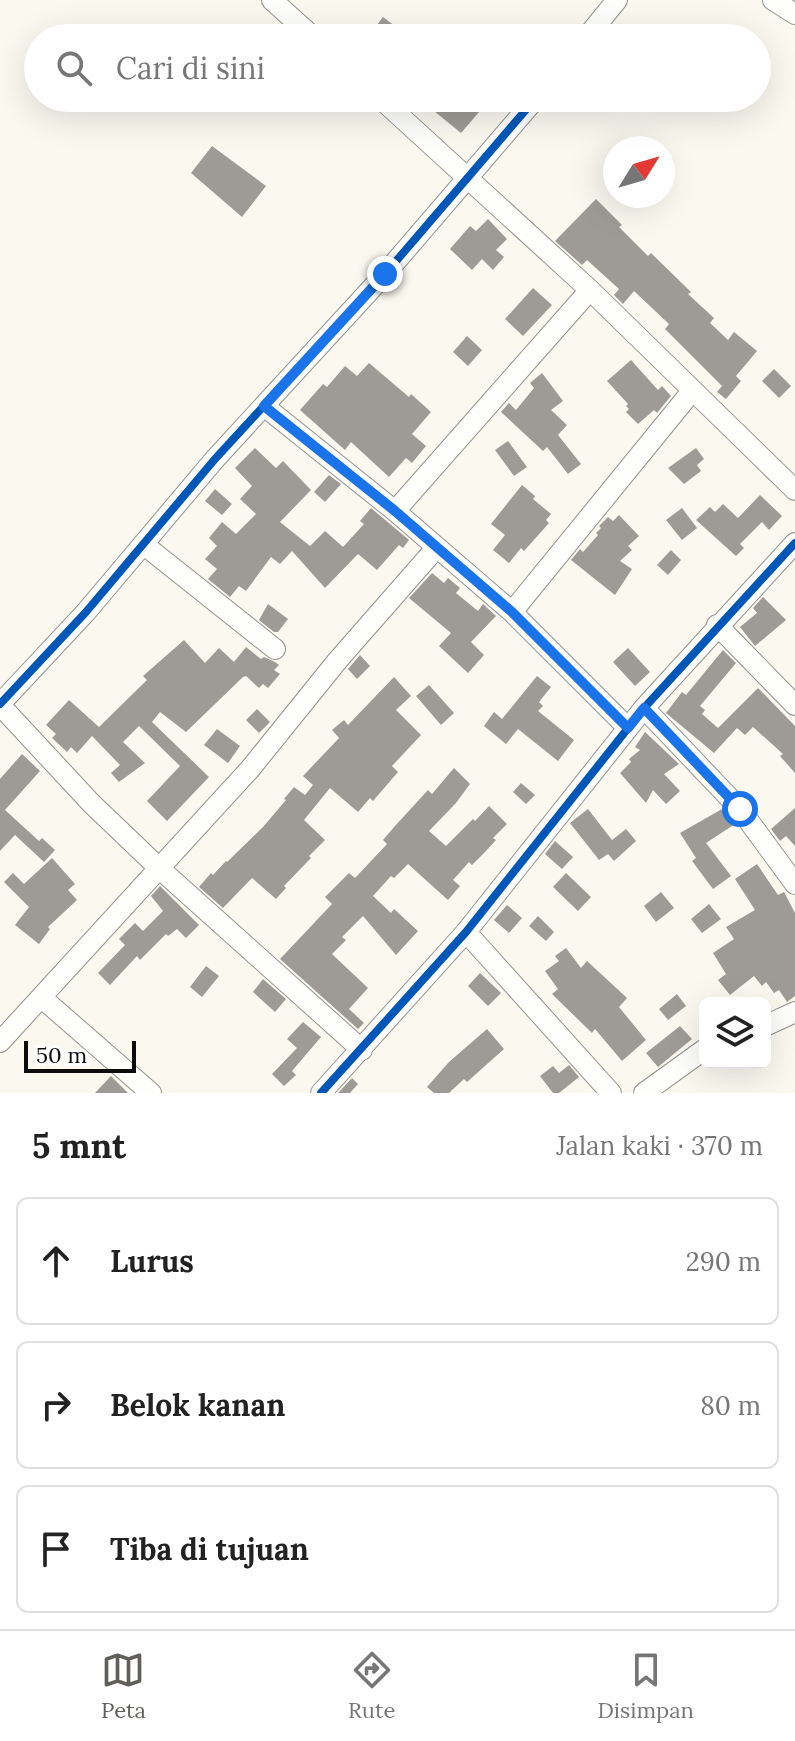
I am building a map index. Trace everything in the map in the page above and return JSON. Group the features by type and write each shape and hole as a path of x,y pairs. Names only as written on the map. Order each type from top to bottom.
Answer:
{"street":[{"path":"272,0 299,24"},
{"path":"597,24 617,0"},
{"path":"773,0 795,14"},
{"path":"396,112 590,290 795,490"},
{"path":"362,1050 160,869 91,803 0,705 470,178 524,112"},
{"path":"395,511 590,290"},
{"path":"512,612 692,391"},
{"path":"264,406 395,511 512,612 628,728"},
{"path":"321,1093 466,932 644,708 795,543"},
{"path":"143,544 275,649"},
{"path":"0,1042 250,769 338,660 437,547"},
{"path":"717,625 795,705"},
{"path":"644,708 740,809 794,880"},
{"path":"466,932 611,1093"},
{"path":"42,998 151,1093"},
{"path":"771,1023 795,1012"},
{"path":"644,1093 699,1053"}],"building":[{"path":"383,17 392,24 378,24"},
{"path":"435,112 479,112 461,133"},
{"path":"212,146 266,186 242,217 191,173"},
{"path":"596,199 648,256 651,253 691,292 688,294 714,318 710,323 728,340 734,332 757,351 736,376 741,381 726,399 717,392 722,386 665,329 669,324 634,291 623,304 614,295 619,289 587,260 582,265 555,241"},
{"path":"488,219 507,239 496,250 504,257 493,270 482,259 472,270 450,249 470,226 476,231"},
{"path":"533,288 552,305 523,336 505,319"},
{"path":"467,336 482,350 468,366 453,352"},
{"path":"631,360 658,390 662,386 671,396 657,413 654,410 638,424 626,412 628,404 607,381"},
{"path":"369,363 431,412 412,434 426,446 412,463 406,458 389,477 351,442 345,450 300,410 323,384 327,387 345,366 357,376"},
{"path":"774,369 791,386 779,398 762,381"},
{"path":"542,373 563,401 551,410 567,425 558,435 581,464 568,474 547,447 543,451 501,412 509,403 516,410 534,388 530,383"},
{"path":"508,441 527,467 514,476 495,450"},
{"path":"255,448 276,468 283,461 311,490 280,522 310,546 325,531 343,547 364,524 360,521 371,508 409,540 403,548 399,545 377,570 358,554 325,588 292,551 280,564 271,557 246,591 239,586 230,597 208,579 217,569 205,559 217,546 209,538 222,522 236,534 256,514 240,499 252,486 235,468"},
{"path":"696,448 704,459 697,465 701,471 684,484 668,468"},
{"path":"329,475 341,484 325,502 314,492"},
{"path":"522,485 551,514 546,520 549,523 509,563 493,550 505,535 491,524"},
{"path":"215,489 232,504 222,515 205,501"},
{"path":"760,495 782,516 769,530 762,522 740,544 744,548 736,556 696,520 710,507 715,512 723,504 738,518"},
{"path":"682,508 697,528 682,540 666,520"},
{"path":"619,515 639,536 628,546 632,550 620,561 632,569 615,595 571,560 598,535 599,526 608,517 613,521"},
{"path":"671,550 681,560 668,575 657,565"},
{"path":"432,573 444,583 448,578 460,588 456,593 478,611 483,604 496,616 471,642 484,655 468,673 439,646 451,633 409,598"},
{"path":"763,597 786,620 755,646 740,627 757,613 753,608"},
{"path":"268,604 288,619 278,632 259,620"},
{"path":"184,640 205,663 219,648 234,662 246,647 261,659 264,657 279,665 274,670 280,674 268,688 263,684 259,688 246,676 243,677 186,732 160,712 152,722 209,777 167,821 147,801 180,766 139,726 123,742 145,763 119,782 111,773 120,765 92,736 77,753 71,747 67,752 52,738 56,734 46,725 69,700 99,727 147,680 143,676"},
{"path":"628,648 650,672 635,686 613,662"},
{"path":"723,650 736,663 700,706 705,710 702,714 718,728 758,688 795,726 795,773 780,756 783,754 753,727 745,735 737,728 714,753 666,713 682,692 686,695"},
{"path":"360,655 370,666 357,679 348,669"},
{"path":"537,676 551,687 539,702 543,706 538,711 574,740 558,761 518,729 506,744 484,726 494,712 502,719"},
{"path":"394,677 411,696 396,710 421,735 392,766 398,772 373,801 370,798 358,812 330,788 304,820 325,840 284,886 286,888 276,899 252,878 223,908 199,887 263,827 294,787 305,795 313,785 303,776 339,738 332,730 344,720 348,725"},
{"path":"429,685 454,713 441,725 416,696"},
{"path":"257,709 270,722 259,733 246,720"},
{"path":"217,729 240,746 228,763 204,745"},
{"path":"645,732 679,764 664,774 680,791 666,804 653,790 646,803 620,773 640,750 635,747"},
{"path":"22,754 40,771 5,810 39,841 42,838 55,850 44,862 15,835 0,851 0,779"},
{"path":"454,768 470,784 429,831 446,846 489,806 507,824 493,838 496,840 486,851 472,865 469,862 453,880 460,886 448,900 408,864 394,878 391,876 373,896 391,913 394,909 418,931 396,955 363,916 342,937 346,940 332,954 368,988 349,1009 364,1023 358,1029 280,959 332,904 325,897 349,873 355,878 387,844 383,840 395,826 428,790 432,794"},
{"path":"521,783 535,795 526,804 513,792"},
{"path":"795,808 795,846 786,836 780,841 771,829"},
{"path":"588,809 612,840 626,829 636,841 614,861 608,854 599,860 570,823"},
{"path":"722,809 735,824 706,843 731,876 713,889 692,861 696,858 680,833"},
{"path":"555,841 573,857 562,869 545,854"},
{"path":"52,858 75,884 68,890 77,900 48,927 50,929 39,944 15,925 29,907 4,882 13,873 24,884"},
{"path":"757,864 778,895 784,892 795,913 795,996 787,1002 779,990 774,993 766,982 762,986 754,976 730,995 718,980 726,974 713,953 734,939 726,927 755,910 735,879"},
{"path":"566,873 591,897 578,911 553,887"},
{"path":"160,886 199,925 186,938 177,929 168,936 166,934 140,960 137,956 110,985 98,973 125,945 119,939 135,923 143,931 163,911 151,896"},
{"path":"661,892 674,908 656,922 644,906"},
{"path":"709,904 721,919 702,933 691,919"},
{"path":"507,905 522,918 509,933 494,920"},
{"path":"538,916 554,932 546,941 529,926"},
{"path":"566,948 581,968 587,961 627,998 619,1007 646,1040 622,1061 595,1029 592,1033 552,994 558,989 545,971 559,961 555,956"},
{"path":"206,966 219,976 202,997 190,987"},
{"path":"480,973 501,993 488,1006 468,986"},
{"path":"263,979 286,999 275,1012 253,992"},
{"path":"677,994 686,1006 668,1020 659,1009"},
{"path":"303,1022 321,1037 292,1071 296,1075 284,1086 272,1074 297,1048 287,1039"},
{"path":"680,1026 692,1039 658,1067 646,1053"},
{"path":"487,1029 504,1049 467,1082 464,1079 449,1093 434,1093 427,1087 449,1062"},
{"path":"569,1065 579,1077 559,1093 553,1093 540,1076 553,1066 559,1073"},
{"path":"111,1076 128,1093 95,1093"},
{"path":"352,1078 358,1084 350,1093 338,1093"}],"cycle path":[{"path":"0,704 86,612 215,459 385,274 524,112"},
{"path":"321,1093 466,932 644,708 795,543"}],"route":[{"path":"385,274 264,406 395,511 512,612 628,728 644,708 740,809"}]}
